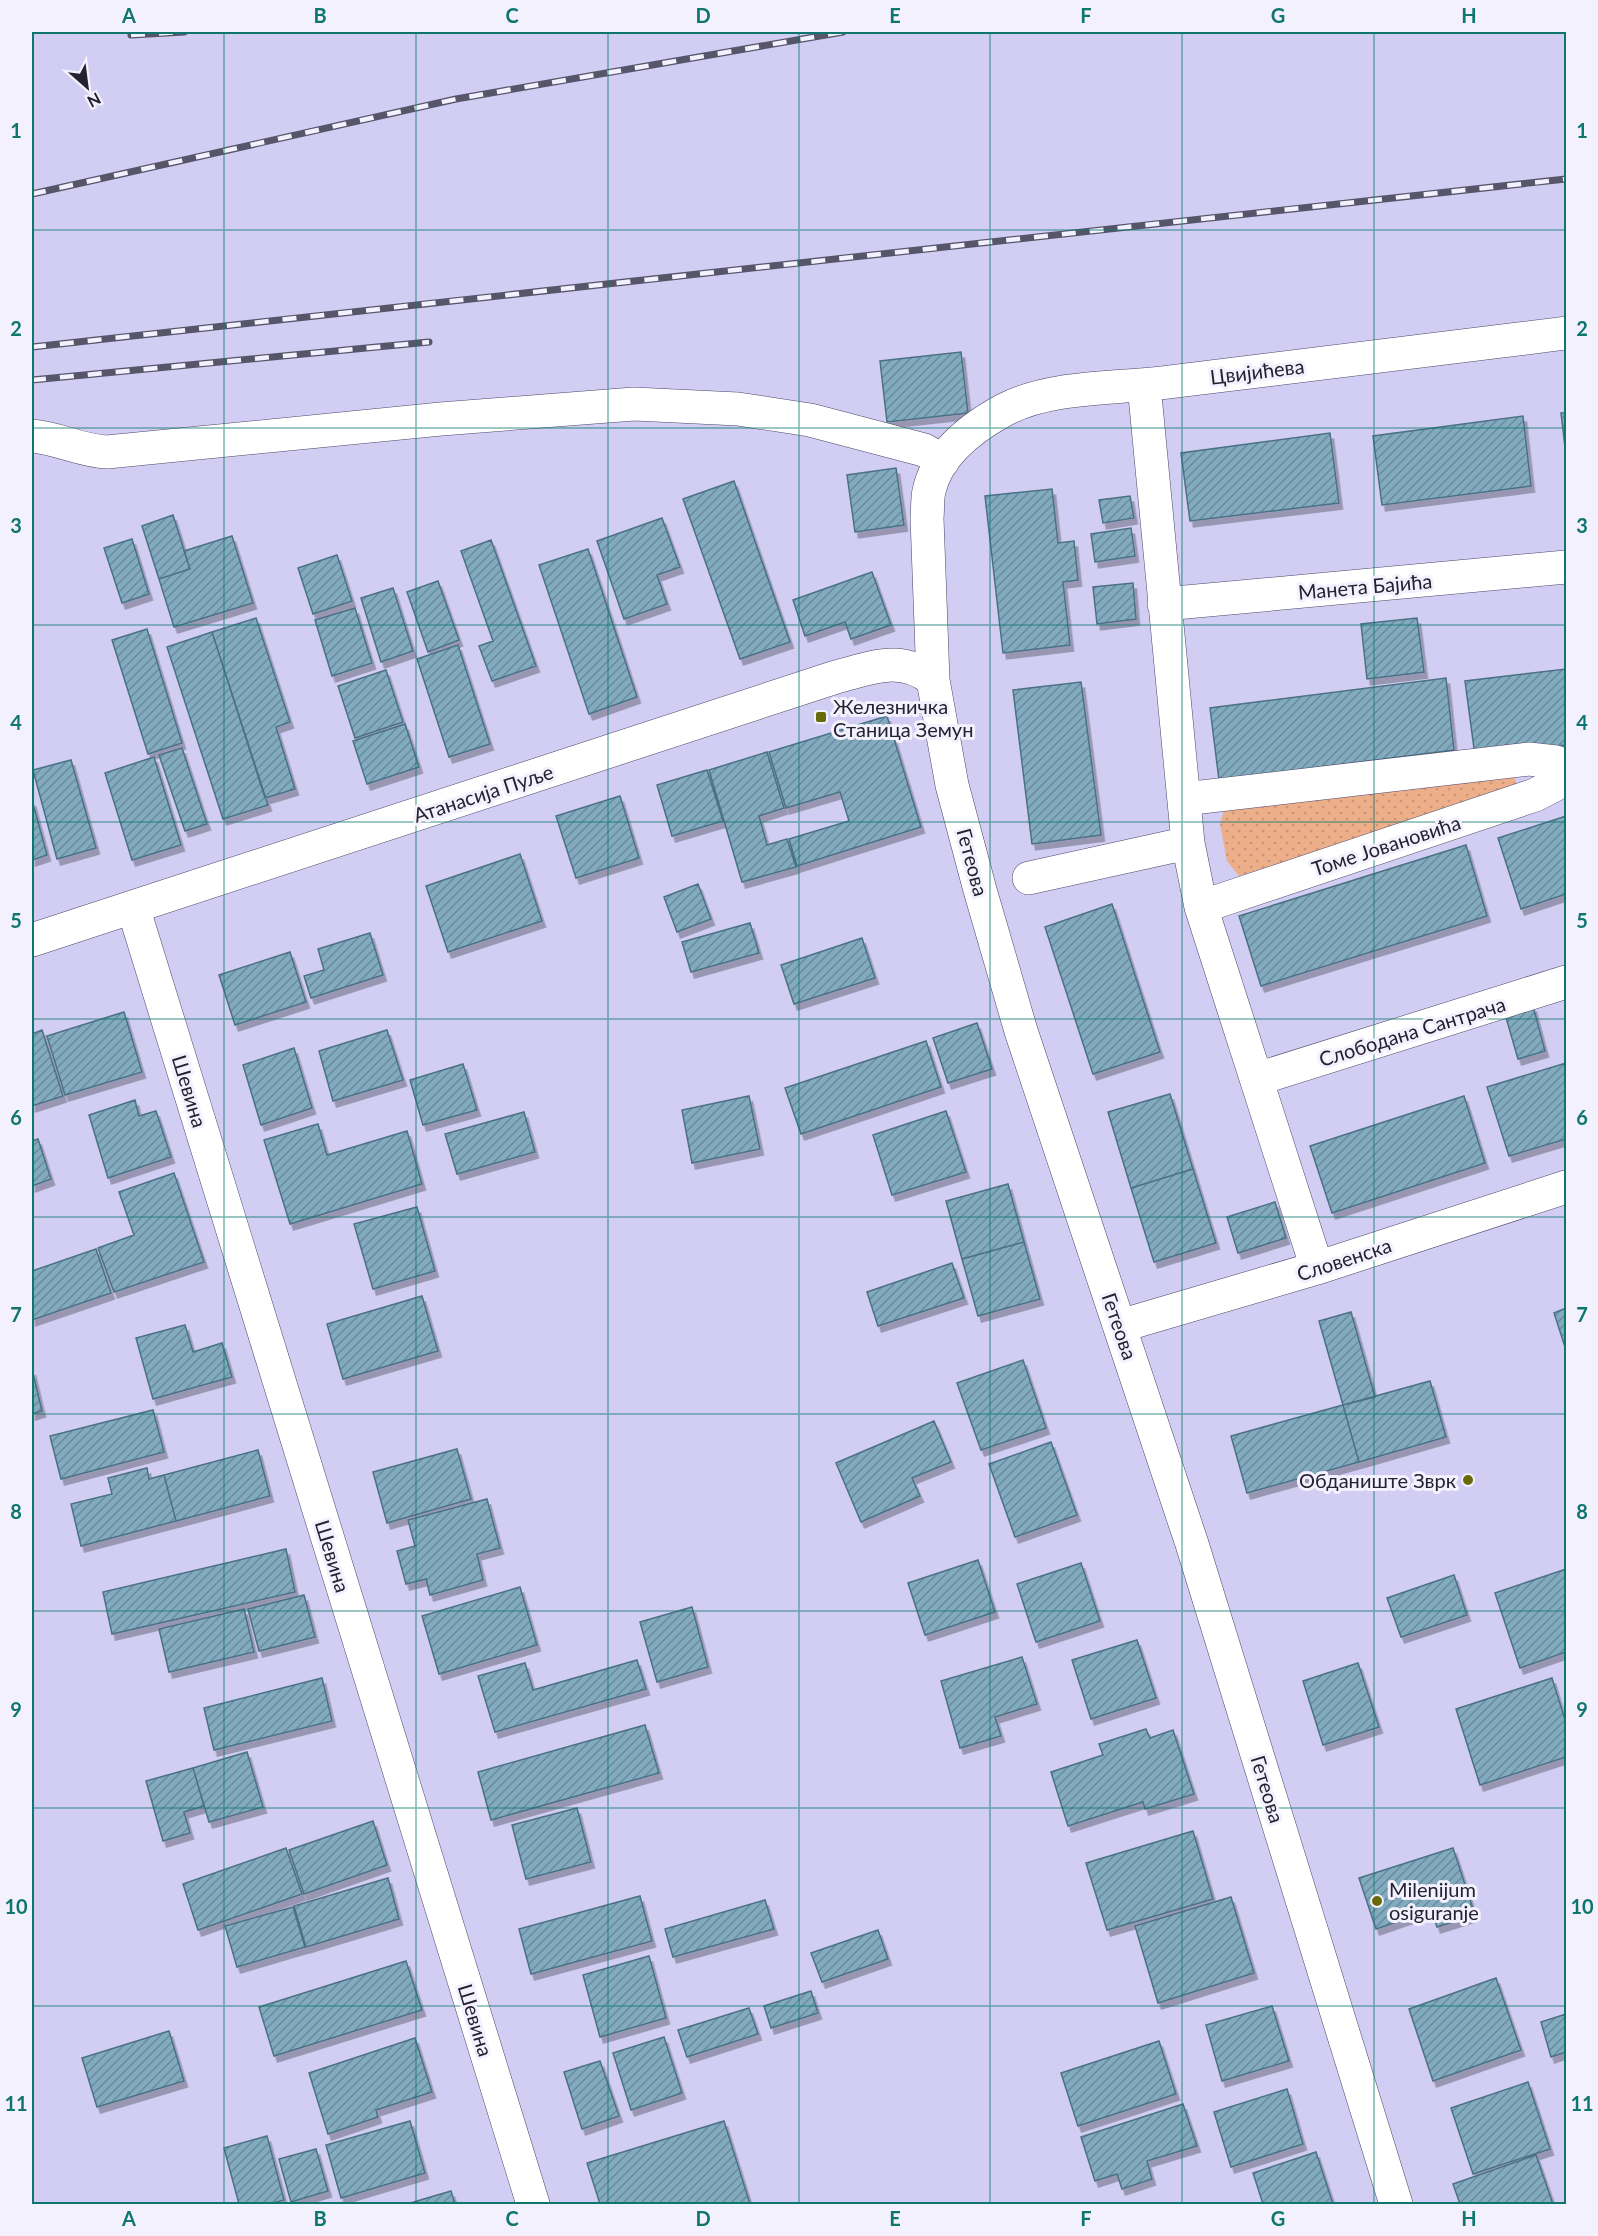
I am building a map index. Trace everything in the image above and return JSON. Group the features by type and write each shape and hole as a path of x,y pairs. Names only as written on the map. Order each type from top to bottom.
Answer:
{"street":[{"name":"Цвијићева","path":"951,451 1005,410 1028,400 1058,393 1144,385 1566,333"},
{"path":"1144,385 1188,843 1201,907 1317,1268"},
{"path":"32,436 47,437 94,452 107,452 441,419 634,404 738,409 810,420 924,450 951,451"},
{"name":"Гетеова","path":"951,451 933,478 928,492 933,680 952,785 980,891 1022,1031 1196,1555 1396,2205"},
{"name":"Манета Бајића","path":"1164,604 1566,567"},
{"name":"Атанасија Пуље","path":"32,940 836,677 884,665 902,665 914,668 933,680"},
{"path":"1184,799 1529,759 1556,762 1566,766"},
{"name":"Томе Јовановића","path":"1201,907 1535,795 1560,782 1566,775"},
{"path":"1029,879 1188,843"},
{"name":"Шевина","path":"133,907 533,2205"},
{"name":"Слободана Сантрача","path":"1257,1079 1566,982"},
{"name":"Словенска","path":"1120,1326 1317,1268 1566,1187"}],"shaded area":[{"path":"1506,775 1515,778 1516,786 1510,791 1239,876 1227,861 1220,824 1225,807"}],"building":[{"path":"961,352 968,413 887,422 880,361"},
{"path":"1561,413 1566,413 1566,456"},
{"path":"1523,416 1531,486 1382,505 1373,436"},
{"path":"1330,433 1339,503 1190,521 1181,453"},
{"path":"896,468 904,525 855,532 847,475"},
{"path":"734,481 790,642 740,659 683,499"},
{"path":"1052,489 1058,543 1074,541 1078,580 1063,582 1070,645 1003,653 985,496"},
{"path":"1130,496 1134,518 1103,523 1099,500"},
{"path":"173,515 190,569 159,579 142,526"},
{"path":"662,518 680,567 657,575 667,604 624,619 597,541"},
{"path":"1131,528 1135,556 1095,562 1091,534"},
{"path":"232,536 253,603 174,627 159,579 190,569 184,551"},
{"path":"132,539 149,594 122,603 104,548"},
{"path":"491,540 536,666 492,681 479,646 493,641 461,551"},
{"path":"588,549 637,697 589,714 539,565"},
{"path":"337,555 352,601 313,614 298,568"},
{"path":"872,572 891,625 851,639 845,622 805,636 793,600"},
{"path":"438,581 459,640 428,652 407,592"},
{"path":"1133,583 1136,619 1097,624 1093,587"},
{"path":"393,588 413,651 381,662 361,598"},
{"path":"355,608 372,663 332,676 315,620"},
{"path":"256,618 290,722 276,727 295,789 265,798 212,632"},
{"path":"1417,618 1424,672 1367,679 1361,624"},
{"path":"147,629 182,743 148,754 112,640"},
{"path":"212,632 268,805 223,819 167,647"},
{"path":"458,645 490,744 449,757 417,659"},
{"path":"1566,669 1566,745 1475,756 1465,681"},
{"path":"386,670 403,722 355,738 338,686"},
{"path":"1446,678 1454,750 1219,780 1210,708"},
{"path":"1081,682 1101,835 1032,844 1013,690"},
{"path":"887,716 921,827 797,866 789,839 849,821 840,792 786,808 769,752"},
{"path":"405,724 419,767 367,784 353,741"},
{"path":"182,748 207,824 185,831 159,755"},
{"path":"767,752 784,808 759,816 767,845 787,839 796,867 742,882 709,770"},
{"path":"154,757 181,845 132,860 105,773"},
{"path":"71,760 96,848 57,859 33,770"},
{"path":"707,770 723,821 672,836 657,785"},
{"path":"620,796 639,858 576,878 556,816"},
{"path":"32,800 47,855 32,860"},
{"path":"1566,816 1566,894 1521,909 1498,838"},
{"path":"1466,845 1487,916 1261,986 1239,916"},
{"path":"520,854 542,921 448,952 426,886"},
{"path":"698,884 711,919 677,932 664,897"},
{"path":"1112,904 1160,1052 1093,1074 1045,927"},
{"path":"750,923 759,953 691,972 682,942"},
{"path":"370,933 383,975 311,998 304,976 324,970 318,949"},
{"path":"862,938 875,978 794,1004 781,965"},
{"path":"290,952 306,1002 235,1025 219,975"},
{"path":"1533,1006 1545,1051 1518,1059 1505,1014"},
{"path":"124,1012 142,1072 65,1095 47,1036"},
{"path":"977,1023 992,1069 948,1083 933,1038"},
{"path":"42,1030 63,1096 32,1106 32,1034"},
{"path":"387,1030 403,1080 333,1101 319,1051"},
{"path":"926,1041 941,1087 801,1134 785,1088"},
{"path":"294,1048 312,1108 261,1125 243,1065"},
{"path":"1566,1063 1566,1139 1509,1156 1487,1087"},
{"path":"463,1064 477,1110 423,1125 410,1080"},
{"path":"1170,1094 1193,1169 1131,1188 1108,1112"},
{"path":"749,1096 760,1149 692,1163 682,1110"},
{"path":"1464,1096 1485,1163 1332,1213 1310,1146"},
{"path":"135,1100 139,1116 156,1111 171,1157 108,1178 89,1115"},
{"path":"946,1111 966,1172 892,1195 873,1135"},
{"path":"524,1112 535,1152 457,1174 445,1134"},
{"path":"318,1124 327,1155 407,1131 422,1184 290,1224 264,1140"},
{"path":"38,1139 51,1179 32,1186 32,1141"},
{"path":"1193,1169 1216,1243 1154,1262 1131,1188"},
{"path":"174,1173 204,1262 114,1292 98,1248 134,1235 119,1192"},
{"path":"1008,1184 1024,1242 962,1259 946,1201"},
{"path":"1275,1202 1286,1238 1238,1253 1227,1217"},
{"path":"417,1207 435,1271 373,1289 354,1224"},
{"path":"1024,1242 1040,1299 978,1316 962,1259"},
{"path":"96,1249 111,1293 32,1320 32,1271"},
{"path":"952,1263 964,1298 878,1326 867,1292"},
{"path":"422,1296 438,1351 343,1379 327,1324"},
{"path":"1566,1308 1566,1350 1554,1313"},
{"path":"1351,1312 1375,1397 1343,1405 1319,1321"},
{"path":"185,1325 193,1352 222,1343 232,1377 153,1399 136,1338"},
{"path":"1023,1360 1046,1428 981,1450 957,1383"},
{"path":"32,1369 42,1411 32,1414"},
{"path":"1430,1381 1446,1437 1359,1462 1343,1405"},
{"path":"1343,1405 1359,1462 1247,1493 1231,1436"},
{"path":"153,1410 164,1452 61,1479 50,1436"},
{"path":"934,1421 951,1462 912,1478 920,1496 861,1522 836,1463"},
{"path":"1051,1442 1077,1515 1015,1537 989,1464"},
{"path":"457,1449 471,1499 387,1523 373,1472"},
{"path":"258,1450 270,1496 176,1521 164,1475"},
{"path":"147,1468 149,1479 164,1475 176,1521 81,1546 71,1504 112,1494 108,1478"},
{"path":"487,1499 500,1548 477,1554 483,1580 430,1595 426,1579 406,1584 397,1551 415,1546 408,1520"},
{"path":"286,1549 295,1592 112,1634 103,1592"},
{"path":"978,1560 995,1612 925,1635 908,1583"},
{"path":"1081,1563 1100,1621 1036,1642 1017,1584"},
{"path":"1566,1569 1566,1652 1520,1668 1495,1593"},
{"path":"1454,1575 1467,1615 1401,1637 1387,1598"},
{"path":"520,1587 537,1645 439,1674 422,1616"},
{"path":"304,1595 315,1637 259,1651 248,1609"},
{"path":"692,1607 708,1667 657,1682 640,1622"},
{"path":"244,1609 254,1652 169,1672 159,1629"},
{"path":"1137,1640 1156,1698 1091,1719 1072,1660"},
{"path":"1022,1657 1037,1704 995,1717 1001,1736 960,1748 941,1681"},
{"path":"637,1660 646,1689 495,1732 478,1676 525,1663 533,1690"},
{"path":"1358,1663 1379,1727 1323,1745 1303,1681"},
{"path":"322,1678 332,1721 214,1750 204,1708"},
{"path":"1552,1678 1566,1723 1566,1757 1480,1785 1456,1709"},
{"path":"645,1725 659,1773 491,1820 478,1772"},
{"path":"1146,1729 1150,1738 1173,1730 1194,1794 1145,1809 1143,1802 1068,1826 1051,1772 1103,1755 1099,1744"},
{"path":"247,1752 263,1807 209,1822 193,1768"},
{"path":"193,1768 204,1806 184,1812 190,1833 163,1841 146,1781"},
{"path":"577,1808 591,1862 526,1879 512,1825"},
{"path":"373,1821 387,1865 304,1894 289,1850"},
{"path":"1193,1831 1213,1899 1107,1930 1086,1863"},
{"path":"286,1848 302,1894 198,1930 183,1884"},
{"path":"1453,1848 1475,1915 1437,1927 1431,1910 1376,1929 1359,1878"},
{"path":"388,1878 399,1919 306,1947 294,1906"},
{"path":"640,1896 652,1941 531,1974 519,1929"},
{"path":"1231,1897 1254,1973 1158,2003 1135,1926"},
{"path":"765,1900 774,1929 673,1957 665,1929"},
{"path":"293,1907 305,1947 237,1967 225,1926"},
{"path":"878,1930 888,1959 822,1982 811,1953"},
{"path":"649,1956 666,2018 600,2037 583,1975"},
{"path":"406,1961 422,2010 274,2056 259,2007"},
{"path":"1496,1978 1521,2050 1433,2081 1409,2009"},
{"path":"811,1991 818,2013 771,2028 764,2006"},
{"path":"1272,2006 1289,2061 1222,2081 1206,2025"},
{"path":"749,2008 758,2034 687,2057 678,2030"},
{"path":"1566,2014 1566,2052 1551,2057 1541,2022"},
{"path":"169,2031 184,2081 97,2107 82,2058"},
{"path":"664,2037 682,2093 631,2110 613,2053"},
{"path":"415,2038 432,2092 376,2110 378,2117 328,2134 309,2073"},
{"path":"1159,2041 1176,2094 1078,2126 1061,2073"},
{"path":"600,2061 619,2116 582,2129 564,2072"},
{"path":"1528,2082 1550,2149 1473,2174 1451,2108"},
{"path":"1287,2089 1303,2144 1231,2167 1214,2112"},
{"path":"1183,2104 1197,2146 1147,2161 1152,2179 1122,2189 1117,2174 1095,2181 1081,2137"},
{"path":"410,2121 425,2173 341,2198 326,2145"},
{"path":"724,2121 750,2204 600,2204 587,2163"},
{"path":"267,2136 284,2200 269,2204 239,2204 224,2148"},
{"path":"316,2149 328,2191 291,2202 279,2159"},
{"path":"1316,2152 1333,2204 1263,2204 1253,2173"},
{"path":"1536,2155 1553,2204 1460,2204 1453,2184"},
{"path":"451,2191 455,2204 407,2204"}],"railway":[{"path":"131,35 184,32"},
{"path":"32,194 456,99 843,32"},
{"path":"32,347 1566,179"},
{"path":"32,380 429,342"}],"place":[{"name":"Железничка Станица Земун","path":"821,717"},
{"name":"Обданиште Зврк","path":"1468,1480"},
{"name":"Milenijum osiguranje","path":"1377,1901"}]}
